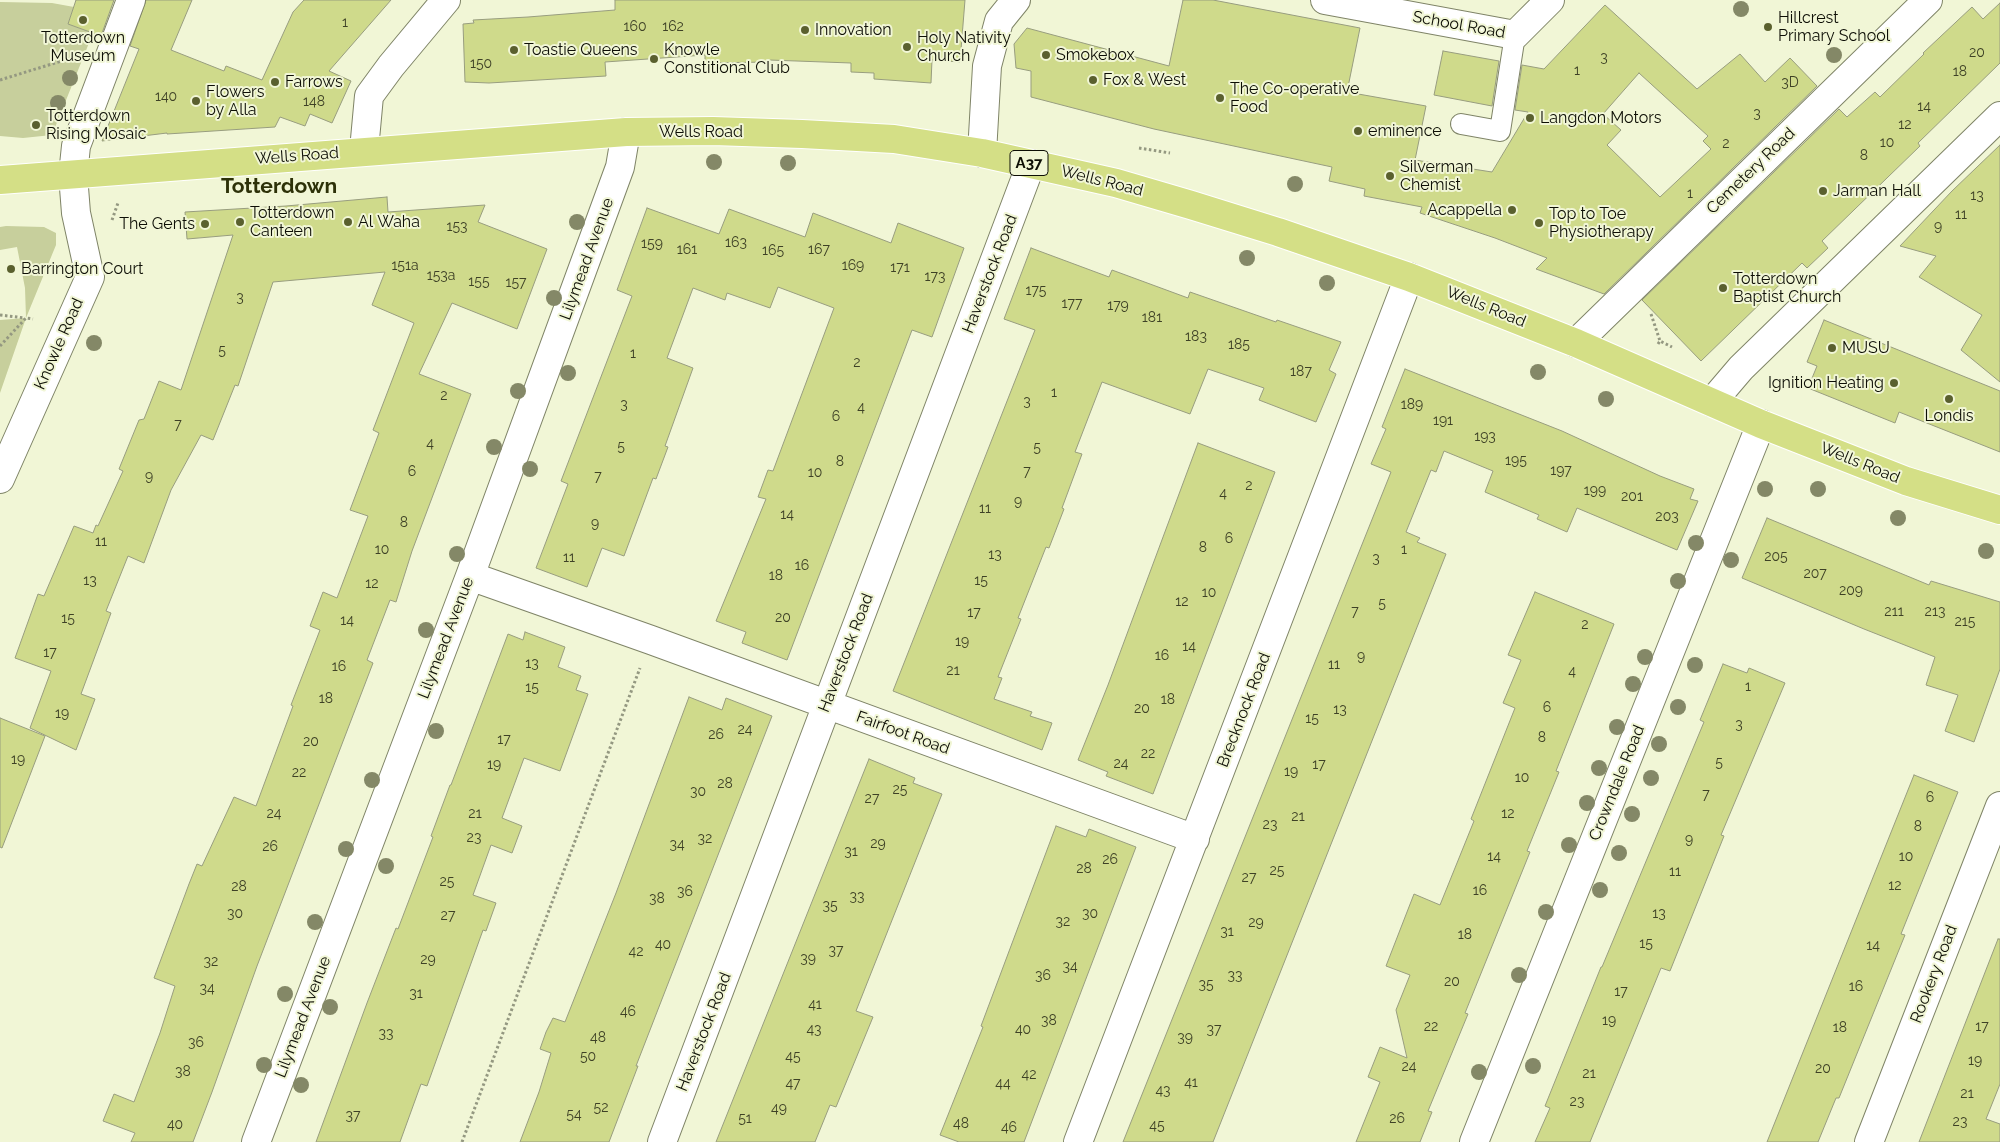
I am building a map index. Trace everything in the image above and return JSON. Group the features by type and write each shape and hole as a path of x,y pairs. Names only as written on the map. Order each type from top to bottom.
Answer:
{"highway":[{"name":"Wells Road","path":"0,180 364,150 626,132 713,131 894,139 982,153 1116,183 1278,232 1410,277 1576,343 1761,424 1906,481 2000,510"}],"street":[{"name":"Knowle Road","path":"0,478 6,449 90,277 76,213 73,175 76,146 131,0"},
{"path":"364,150 369,96 391,66 446,0"},
{"path":"982,153 987,66 999,21 1016,0"},
{"name":"School Road","path":"1325,0 1515,35 1550,0"},
{"name":"Cemetery Road","path":"1576,343 1928,0"},
{"path":"1712,402 1741,368 2000,116"},
{"name":"Lilymead Avenue","path":"256,1142 470,576 620,167 626,132"},
{"name":"Haverstock Road","path":"662,1142 1032,164"},
{"name":"Brecknock Road","path":"1078,1142 1410,277"},
{"name":"Crowndale Road","path":"1474,1142 1761,424"},
{"name":"Fairfoot Road","path":"470,576 651,640 1195,839"},
{"name":"Rookery Road","path":"1869,1142 2000,806"}],"lane":[{"path":"1461,124 1500,131 1515,35"}],"path":[{"path":"0,80 68,59 77,60"},
{"path":"1139,148 1170,153"},
{"path":"0,315 5,314 33,319"},
{"path":"1651,314 1660,341"},
{"path":"0,346 26,318"},
{"path":"462,1142 651,640"}],"green space":[{"path":"0,2 52,3 74,7 68,24 93,33 52,135 23,138 0,136"},
{"path":"0,227 44,227 56,233 56,245 26,318 25,288 17,247 0,250"},
{"path":"26,318 0,393 0,320"}],"building":[{"path":"76,0 114,0 101,36 68,24"},
{"path":"146,0 192,0 171,50 224,71 226,66 262,80 293,12 304,0 391,0 329,71 351,81 332,123 310,114 305,126 280,117 275,127 167,133 102,141 139,49 130,46"},
{"path":"615,0 965,0 960,62 932,60 931,83 874,79 874,73 851,72 851,63 769,60 769,62 705,63 705,55 605,62 606,76 489,83 465,82 463,24 474,23 473,20 615,10"},
{"path":"1183,0 1213,0 1360,28 1347,92 1426,106 1415,160 1492,172 1528,112 1515,110 1522,65 1544,69 1605,5 1697,89 1740,54 1765,82 1790,58 1817,86 1604,294 1536,269 1547,258 1420,213 1422,207 1364,196 1365,189 1329,181 1332,167 1154,129 1031,97 1031,71 1016,68 1014,44 1027,28 1169,66","holes":["1639,73 1708,136 1703,141 1711,149 1660,197 1607,145 1621,130 1603,114"]},
{"path":"2000,3 2000,63 1918,143 1920,146 1822,241 1828,248 1807,268 1802,263 1701,361 1642,300 1839,109 1847,117 1875,92 1880,97 1972,7 1983,19"},
{"path":"1443,51 1499,61 1492,106 1434,95"},
{"path":"2000,145 2000,382 1961,350 1982,315 1919,277 1936,256 1900,246 1952,191"},
{"path":"387,197 388,212 485,205 478,222 547,249 517,329 452,303 419,374 471,394 412,551 396,602 390,600 367,660 373,663 257,966 193,1142 131,1142 135,1133 103,1121 114,1094 134,1102 160,1033 175,986 154,978 189,884 197,864 202,866 234,797 256,806 293,706 291,705 320,630 310,626 323,592 337,598 368,516 350,510 379,433 373,430 414,323 372,305 385,272 273,282 238,386 235,385 213,440 201,435 171,490 144,563 128,556 106,611 111,613 81,694 95,699 76,750 30,728 51,671 15,658 38,594 44,596 74,526 93,533 96,525 98,526 123,471 119,469 139,420 144,419 159,381 181,390 233,235 187,239 185,212"},
{"path":"647,208 719,234 729,209 805,237 813,213 891,243 898,223 964,248 932,337 912,330 787,660 742,643 746,632 716,621 766,499 758,497 768,470 773,471 834,308 778,287 770,308 727,293 725,300 693,288 667,358 693,368 665,446 668,447 656,479 653,478 624,556 602,548 587,587 536,568 568,484 561,481 632,296 617,290"},
{"path":"1031,248 1109,277 1112,270 1188,298 1190,292 1341,342 1329,370 1336,374 1316,422 1259,400 1264,388 1208,369 1190,414 1102,382 1075,452 1082,454 1062,508 1064,509 1049,548 1046,547 1018,618 1021,619 998,677 1002,678 994,699 1032,712 1030,716 1052,723 1042,750 893,691 1035,330 1004,319"},
{"path":"1824,320 2000,391 2000,452 1899,412 1895,423 1808,388 1817,366 1807,362"},
{"path":"1405,369 1562,431 1660,476 1694,489 1690,499 1698,501 1677,550 1577,508 1567,532 1537,519 1539,515 1485,492 1493,471 1444,451 1436,472 1431,470 1406,532 1420,538 1417,542 1446,554 1213,1142 1123,1142 1391,472 1371,464 1386,429 1382,427"},
{"path":"1198,443 1275,472 1153,794 1106,776 1108,772 1078,760 1108,685"},
{"path":"1767,518 1929,585 1931,581 2000,602 2000,669 1974,742 1945,731 1958,695 1926,685 1935,657 1742,578"},
{"path":"1535,592 1614,624 1556,771 1559,772 1527,851 1530,852 1465,1013 1468,1014 1428,1111 1432,1112 1420,1142 1356,1142 1380,1082 1368,1077 1380,1047 1407,1058 1396,1010 1410,975 1386,966 1414,894 1440,905 1474,821 1471,819 1515,708 1503,703 1521,660 1508,655"},
{"path":"525,632 565,647 558,667 581,676 576,690 588,694 560,771 524,758 502,818 522,826 512,853 491,845 473,895 496,903 486,931 483,930 427,1086 421,1084 400,1142 316,1142 367,1003 433,837 431,836 508,634 523,640"},
{"path":"1723,664 1747,673 1749,668 1785,683 1721,835 1724,836 1670,971 1661,968 1590,1142 1535,1142 1550,1108 1545,1106 1704,722 1700,720"},
{"path":"689,697 722,710 726,698 772,716 636,1066 638,1066 609,1142 520,1142 551,1053 540,1049 546,1032 553,1018 565,1022 616,893"},
{"path":"0,718 45,736 2,848 0,847"},
{"path":"869,759 915,778 913,783 942,794 856,1011 873,1017 836,1107 830,1105 815,1142 716,1142"},
{"path":"1914,775 1958,792 1901,934 1905,935 1839,1098 1836,1098 1818,1142 1767,1142"},
{"path":"1056,826 1086,837 1089,829 1136,847 1024,1142 959,1142 940,1135 983,1027 981,1026"},
{"path":"1998,939 2000,939 2000,1084 1986,1119 2000,1124 2000,1142 1919,1142"}],"place":[{"name":"Totterdown Museum","path":"83,20"},
{"name":"Hillcrest Primary School","path":"1768,27"},
{"name":"Innovation","path":"805,30"},
{"name":"Holy Nativity Church","path":"907,47"},
{"name":"Toastie Queens","path":"514,50"},
{"name":"Smokebox","path":"1046,55"},
{"name":"Knowle Constitional Club","path":"654,59"},
{"name":"Fox & West","path":"1093,80"},
{"name":"Farrows","path":"275,82"},
{"name":"The Co-operative Food","path":"1220,98"},
{"name":"Flowers by Alla","path":"196,101"},
{"name":"Langdon Motors","path":"1530,118"},
{"name":"Totterdown Rising Mosaic","path":"36,125"},
{"name":"eminence","path":"1358,131"},
{"name":"Silverman Chemist","path":"1390,176"},
{"name":"Jarman Hall","path":"1823,191"},
{"name":"Acappella","path":"1512,210"},
{"name":"Totterdown Canteen","path":"240,222"},
{"name":"Al Waha","path":"348,222"},
{"name":"Top to Toe Physiotherapy","path":"1539,223"},
{"name":"The Gents","path":"205,224"},
{"name":"Barrington Court","path":"11,269"},
{"name":"Totterdown Baptist Church","path":"1723,288"},
{"name":"MUSU","path":"1832,348"},
{"name":"Ignition Heating","path":"1894,383"},
{"name":"Londis","path":"1949,399"}],"district":[{"name":"Totterdown","path":"279,187"}]}
